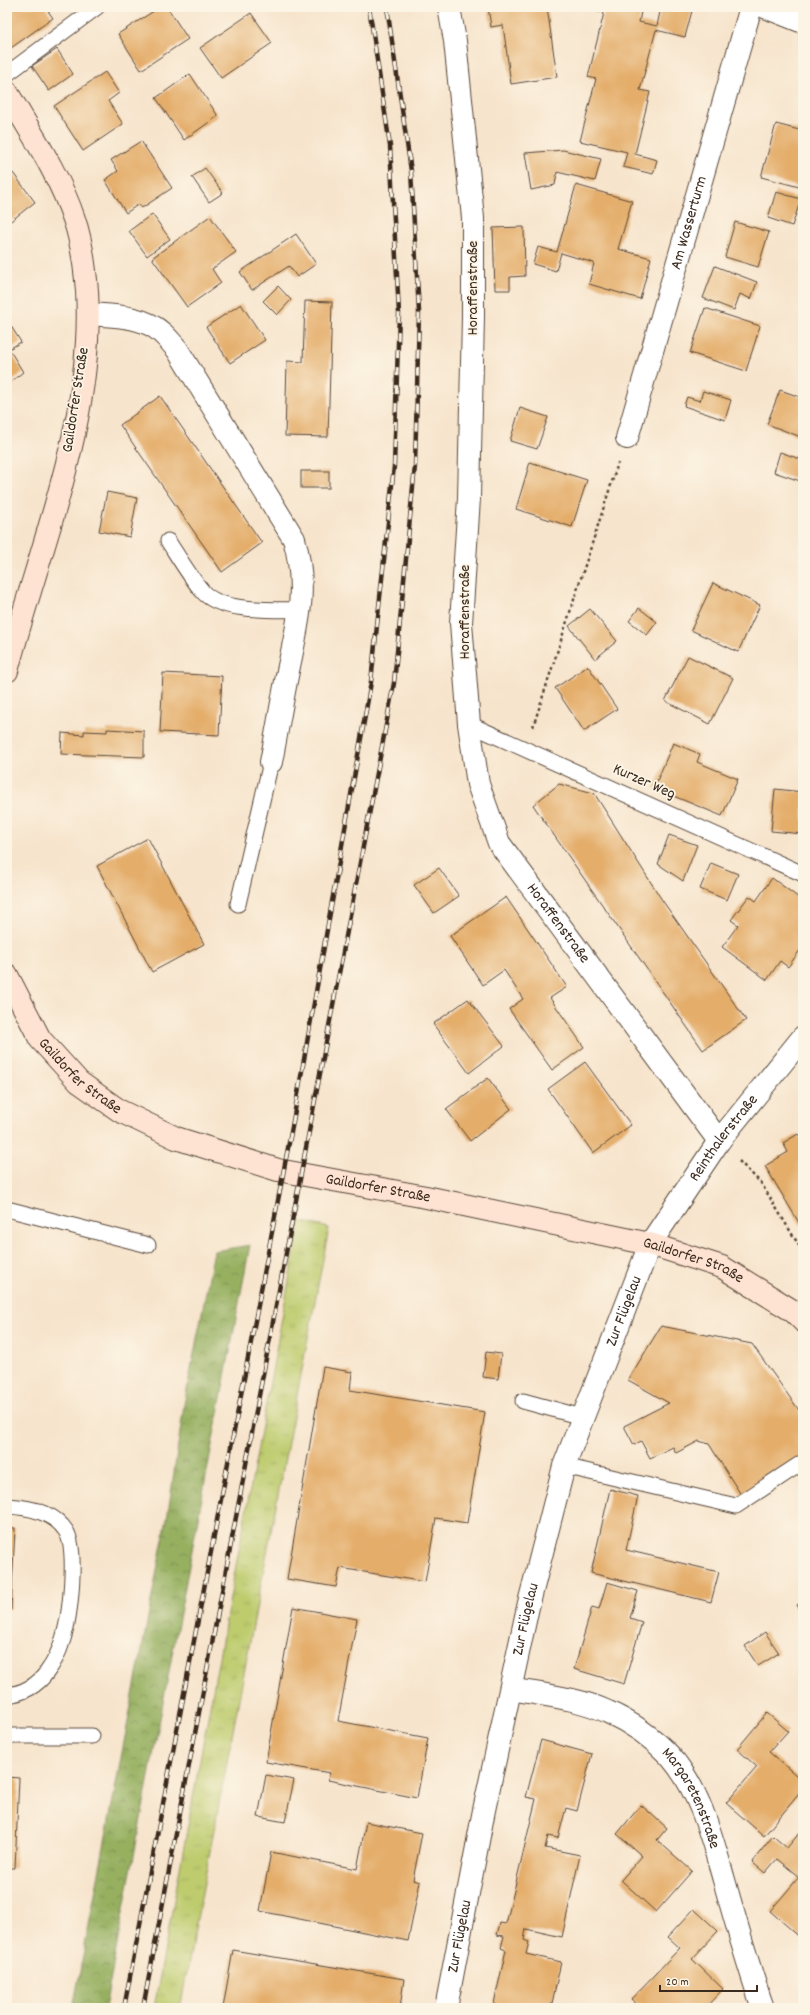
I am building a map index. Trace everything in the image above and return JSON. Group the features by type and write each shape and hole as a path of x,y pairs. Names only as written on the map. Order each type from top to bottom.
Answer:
{"main road":[{"name":"Gaildorfer Straße","path":"7,92 58,179 75,219 85,263 88,314 84,374 73,437 12,630 7,671"},
{"name":"Gaildorfer Straße","path":"7,975 40,1039 79,1082 120,1111 176,1138 278,1170 426,1197 650,1244 722,1267 793,1311 803,1321"}],"street":[{"name":"Horaffenstraße","path":"449,7 455,41 474,218 474,317 469,482 461,623 469,724 478,784 499,843 719,1141"},
{"name":"Am Wasserturm","path":"626,438 751,7"},
{"path":"765,7 803,22"},
{"path":"88,314 124,317 142,321 161,332 177,349 294,539 300,560 302,583 301,610 271,762"},
{"name":"Reinthalerstraße","path":"650,1244 719,1141 803,1037"},
{"name":"Zur Flügelau","path":"446,2008 483,1818 528,1607 564,1466 650,1244"},
{"name":"Margaretenstraße","path":"511,1689 570,1700 607,1711 635,1726 670,1756 692,1788 709,1828 752,1979 763,2008"}],"lane":[{"path":"7,74 97,7"},
{"path":"168,541 204,593 225,604 249,609 301,610"},
{"name":"Kurzer Weg","path":"469,724 526,748 803,874"},
{"path":"238,904 271,762"},
{"path":"7,1209 148,1245"},
{"path":"523,1402 582,1417"},
{"path":"564,1466 736,1506 803,1462"},
{"path":"7,1506 36,1510 55,1519 67,1532 73,1553 72,1584 63,1638 57,1652 48,1671 35,1686 20,1694 7,1695"},
{"path":"7,1736 92,1736"}],"path":[{"path":"526,748 626,438"},
{"path":"719,1141 761,1183 803,1252"}],"green space":[{"path":"300,1221 329,1228 180,2008 154,2008"},
{"path":"250,1245 105,2008 73,2008 168,1513 184,1405 214,1251"}],"building":[{"path":"7,7 45,7 53,18 11,48 7,42"},
{"path":"160,7 167,7 188,39 141,70 118,34"},
{"path":"488,7 547,7 557,77 511,84 503,25 491,27"},
{"path":"595,7 642,7 639,22 657,26 661,7 693,7 685,37 656,30 640,90 650,92 635,154 657,160 653,174 623,167 627,152 580,141 596,79 588,77 604,13 594,11"},
{"path":"251,13 272,43 221,78 200,48"},
{"path":"57,49 73,74 49,91 32,66"},
{"path":"105,72 119,93 108,101 123,124 83,151 54,106"},
{"path":"190,74 218,116 184,140 156,98"},
{"path":"776,124 803,131 803,188 761,177"},
{"path":"141,141 172,188 142,208 139,204 126,213 105,180 118,171 111,160"},
{"path":"563,150 601,159 595,181 557,172 555,185 531,190 525,153"},
{"path":"205,168 223,193 209,202 192,177"},
{"path":"13,173 35,202 7,224 7,177"},
{"path":"576,185 632,201 618,249 651,258 640,299 589,284 594,263 561,253 556,271 533,264 538,247 557,252"},
{"path":"776,192 801,199 792,226 768,218"},
{"path":"152,214 170,239 147,256 129,231"},
{"path":"210,216 236,252 212,269 221,283 187,307 152,258"},
{"path":"735,222 769,232 758,267 725,257"},
{"path":"524,227 525,276 510,277 510,290 495,290 493,228"},
{"path":"296,234 316,264 297,277 289,266 252,290 240,272"},
{"path":"715,266 757,282 751,299 740,294 734,310 703,298"},
{"path":"278,286 291,300 277,315 263,301"},
{"path":"305,301 332,302 328,437 285,436 287,361 303,362"},
{"path":"241,304 265,340 230,363 206,327"},
{"path":"705,308 760,326 746,371 690,353"},
{"path":"7,320 21,342 9,349 23,372 7,385"},
{"path":"780,390 803,398 803,432 801,437 767,424"},
{"path":"703,391 731,400 725,420 684,406 687,397 700,401"},
{"path":"160,396 262,543 222,572 120,425"},
{"path":"520,408 548,417 537,449 510,441"},
{"path":"780,452 803,460 803,482 774,472"},
{"path":"530,462 587,480 572,527 516,509"},
{"path":"301,471 329,471 329,488 301,488"},
{"path":"107,492 137,498 130,537 99,531"},
{"path":"713,583 760,605 738,652 691,630"},
{"path":"639,608 657,622 647,635 629,621"},
{"path":"590,609 617,641 595,659 569,626"},
{"path":"688,656 733,678 710,724 665,701"},
{"path":"588,666 617,709 584,731 555,688"},
{"path":"163,673 222,676 219,735 160,732"},
{"path":"107,729 144,731 144,757 61,754 62,733 84,735 84,731 107,732"},
{"path":"673,743 700,754 697,762 738,779 722,816 654,788"},
{"path":"559,784 594,793 662,900 746,1020 703,1050 533,805"},
{"path":"775,789 803,792 803,834 771,831"},
{"path":"669,835 697,845 683,881 658,864"},
{"path":"148,838 204,944 152,972 97,866"},
{"path":"711,863 738,874 727,900 700,889"},
{"path":"439,868 459,896 434,913 414,885"},
{"path":"772,878 803,901 803,930 799,935 803,938 803,946 788,967 780,961 767,980 722,947 738,925 731,920 749,896 756,901"},
{"path":"506,897 567,987 550,998 584,1047 552,1070 509,1009 523,999 504,970 483,985 450,936"},
{"path":"468,999 504,1046 469,1073 433,1024"},
{"path":"585,1062 631,1125 593,1153 548,1089"},
{"path":"488,1078 511,1109 470,1141 446,1109"},
{"path":"798,1134 803,1142 803,1224 801,1226 765,1166 788,1152 783,1143"},
{"path":"661,1326 752,1344 803,1416 803,1457 743,1498 709,1444 699,1441 676,1453 673,1447 650,1458 641,1441 634,1445 624,1426 669,1403 628,1380"},
{"path":"486,1352 501,1354 498,1379 483,1377"},
{"path":"323,1367 352,1372 350,1390 485,1412 467,1523 436,1518 425,1582 340,1568 336,1587 287,1579"},
{"path":"610,1489 638,1496 626,1550 719,1572 711,1602 591,1573"},
{"path":"7,1528 15,1528 11,1610 7,1610"},
{"path":"607,1582 638,1591 630,1618 642,1622 624,1684 574,1669 592,1607 599,1609"},
{"path":"803,1601 803,1615 797,1605"},
{"path":"293,1607 357,1619 338,1721 428,1738 417,1798 328,1780 330,1773 266,1762"},
{"path":"765,1632 779,1653 758,1666 745,1646"},
{"path":"767,1713 788,1731 769,1752 803,1781 803,1789 764,1836 726,1803 757,1767 737,1749"},
{"path":"541,1740 592,1754 577,1811 566,1808 558,1838 548,1836 545,1848 580,1855 562,1937 526,1929 524,1940 529,1942 526,1954 561,1962 551,2008 493,2008 506,1950 501,1948 504,1936 497,1935 500,1923 506,1924 536,1799 526,1797"},
{"path":"266,1775 294,1780 285,1822 258,1817"},
{"path":"7,1777 19,1778 15,1868 7,1868"},
{"path":"641,1805 667,1828 657,1840 692,1871 656,1912 621,1880 642,1856 617,1834"},
{"path":"366,1822 422,1833 413,1880 420,1882 408,1941 260,1911 271,1852 357,1869"},
{"path":"801,1831 803,1832 803,1940 770,1911 799,1877 777,1859 765,1873 752,1862 773,1836 787,1848"},
{"path":"694,1909 718,1931 692,1959 723,1989 705,2008 641,2008 631,1999 680,1948 668,1937"},
{"path":"233,1950 404,1979 400,2008 223,2008"}],"railway":[{"path":"124,2008 292,1127 371,682 394,466 399,313 390,146 369,7"},
{"path":"143,2008 394,683 415,466 419,312 411,171 387,7"}]}
